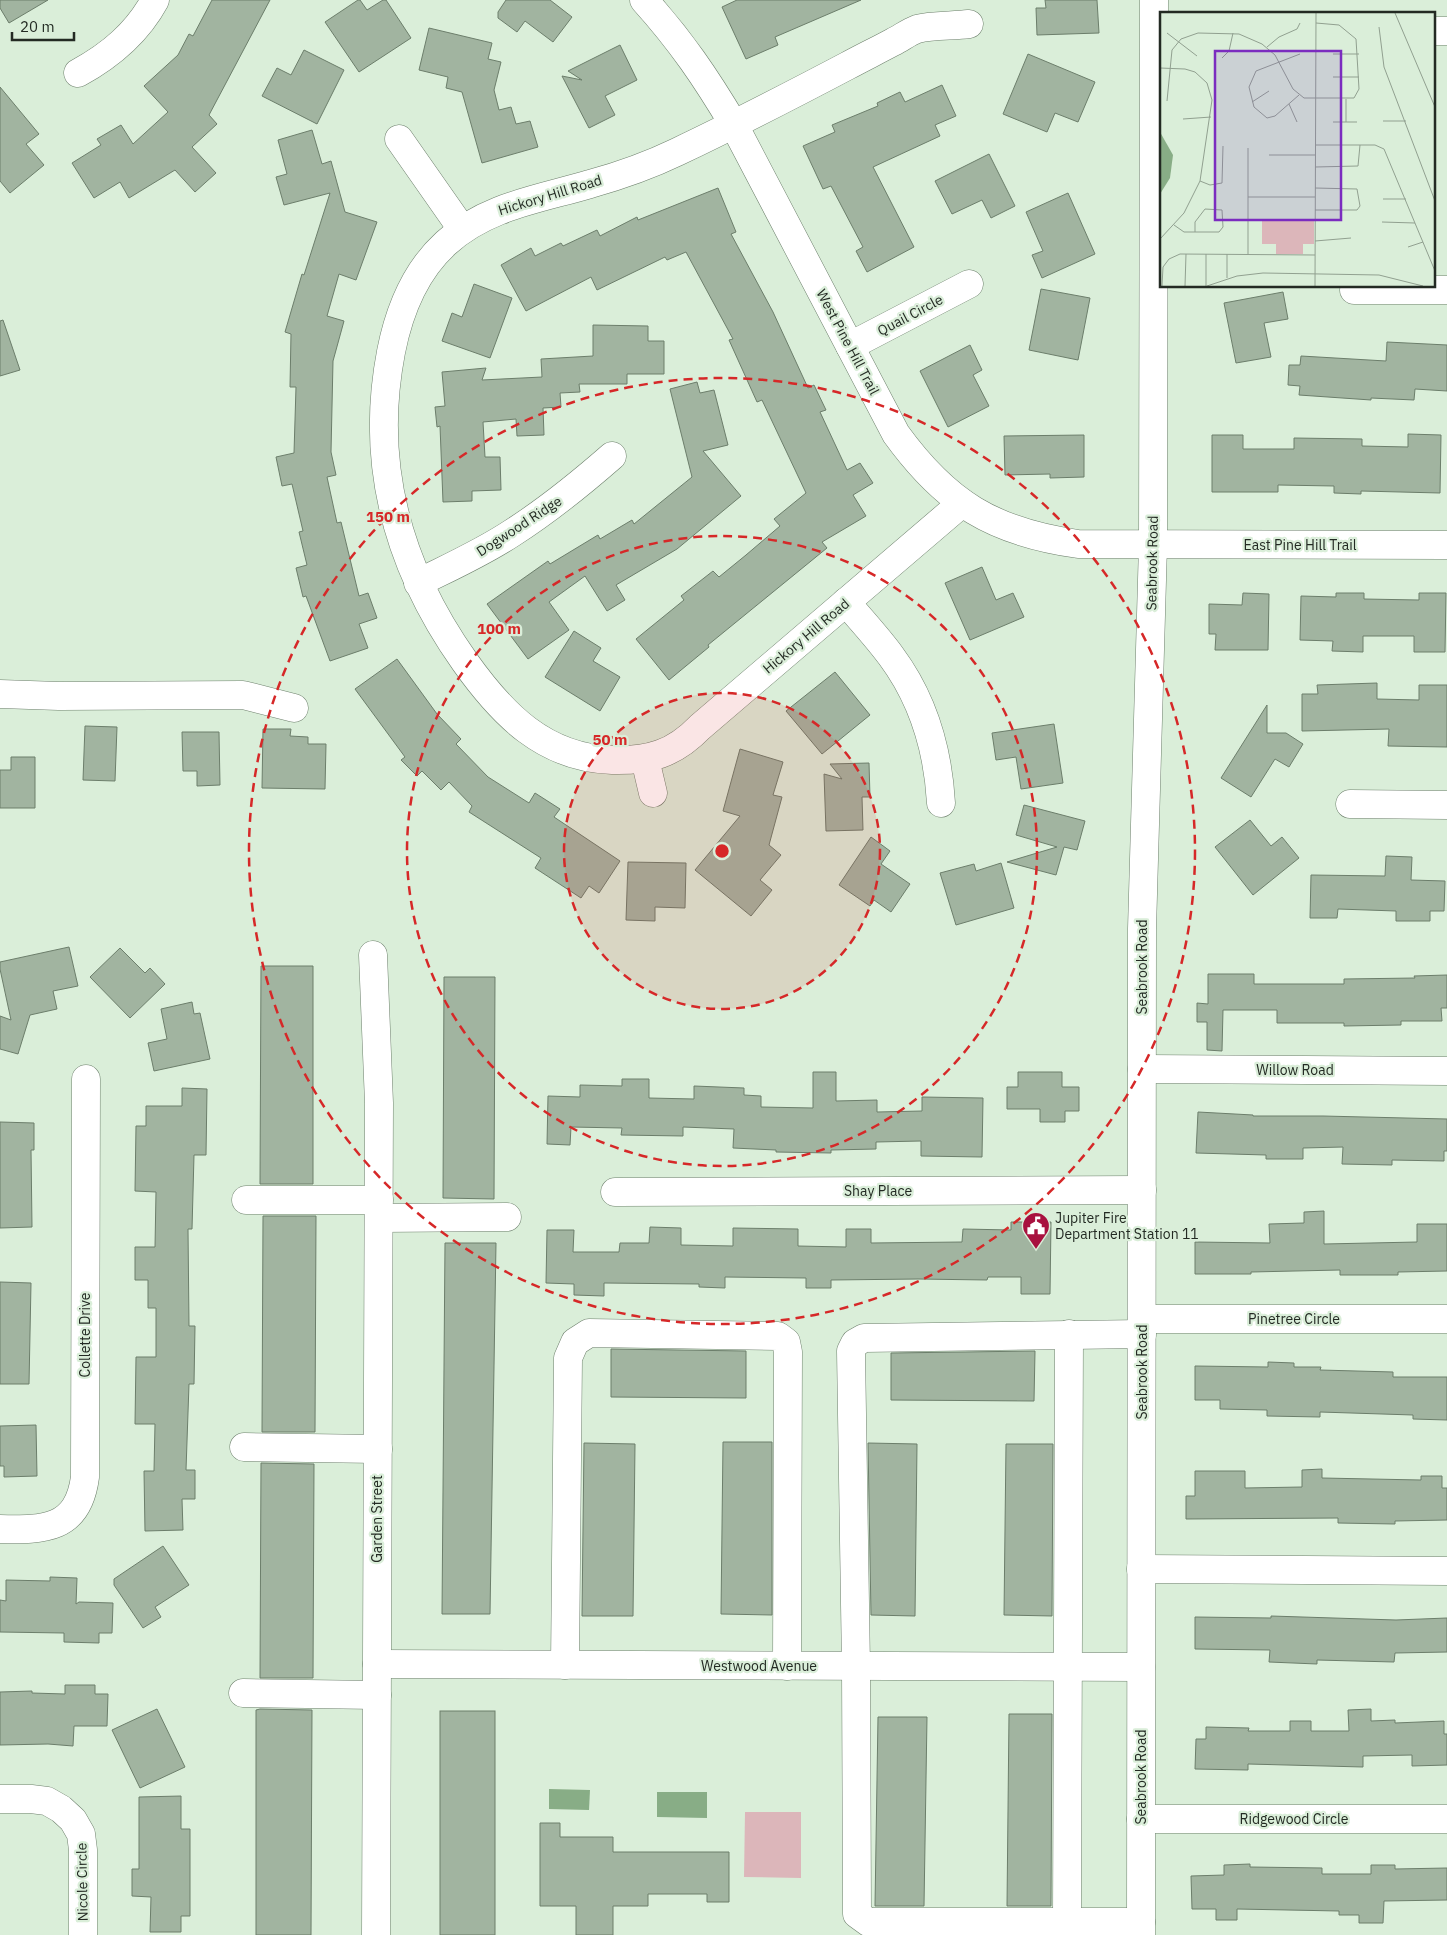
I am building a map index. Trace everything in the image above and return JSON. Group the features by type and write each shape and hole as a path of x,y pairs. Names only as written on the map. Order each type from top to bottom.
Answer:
{"street":[{"path":"78,73 118,48 147,15 155,0"},
{"name":"West Pine Hill Trail","path":"644,0 682,44 705,76 734,125 896,434 916,461 940,485 962,503 1012,529 1044,539 1078,544 1153,545"},
{"name":"Seabrook Road","path":"1141,1928 1142,1069 1145,804 1153,545 1154,0"},
{"name":"Hickory Hill Road","path":"962,503 689,738 661,754 645,759 596,759 580,756 549,745 535,737 511,717 477,680 447,638 418,583 400,539 384,460 383,412 386,380 395,333 404,302 432,256 462,229 499,209 594,183 670,155 734,125 917,29 969,24"},
{"path":"1434,31 1447,31"},
{"path":"399,139 462,229"},
{"name":"Quail Circle","path":"850,346 969,284"},
{"path":"1354,290 1447,290"},
{"name":"Dogwood Ridge","path":"418,583 476,555 512,533 566,496 612,456"},
{"name":"East Pine Hill Trail","path":"1153,545 1447,545"},
{"path":"846,602 891,656 910,686 924,717 934,751 941,803"},
{"path":"0,694 59,696 243,695 294,708"},
{"path":"645,759 653,793"},
{"path":"1350,804 1447,804"},
{"name":"Garden Street","path":"373,955 379,1103 376,1935"},
{"name":"Willow Road","path":"1142,1069 1447,1071"},
{"name":"Collette Drive","path":"0,1530 35,1530 51,1526 65,1518 76,1506 83,1492 85,1477 86,1078"},
{"name":"Shay Place","path":"615,1192 1142,1190"},
{"path":"246,1200 507,1217"},
{"name":"Pinetree Circle","path":"1067,1922 868,1922 857,1914 856,1666 851,1351 855,1343 864,1338 1068,1334 1142,1326 1447,1319"},
{"path":"566,1665 568,1358 576,1342 589,1332 778,1336 786,1342 788,1352 787,1666"},
{"path":"1068,1334 1067,1922 1141,1928"},
{"path":"244,1447 378,1448"},
{"path":"1141,1569 1447,1571"},
{"name":"Westwood Avenue","path":"377,1664 1141,1667"},
{"path":"243,1693 377,1695"},
{"name":"Nicole Circle","path":"0,1799 47,1801 61,1809 73,1820 80,1834 83,1850 83,1935"},
{"name":"Ridgewood Circle","path":"1140,1819 1447,1819"}],"shaded area":[{"path":"549,1789 590,1790 589,1810 549,1809"},
{"path":"657,1792 707,1792 707,1818 657,1817"},
{"path":"745,1812 801,1812 801,1878 744,1877"}],"building":[{"path":"0,0 48,0 9,23 0,8"},
{"path":"212,0 270,0 209,115 217,124 192,147 216,173 195,192 175,170 129,198 120,182 94,198 72,163 101,145 97,139 121,125 133,144 168,112 144,86 178,55 189,34 193,36"},
{"path":"358,0 367,10 386,0 411,38 359,72 325,22"},
{"path":"506,0 550,0 572,17 553,42 525,21 517,32 498,18 498,12"},
{"path":"737,0 861,0 775,37 778,45 746,59 722,7"},
{"path":"1045,0 1097,0 1099,33 1037,35 1036,8 1046,8"},
{"path":"429,28 492,43 488,59 501,62 494,90 499,110 511,107 516,124 530,121 538,147 482,163 462,92 446,88 448,77 419,70"},
{"path":"620,45 637,80 605,96 615,115 589,128 562,76 582,80 568,71"},
{"path":"304,50 344,70 317,124 262,96 277,68 291,75"},
{"path":"1028,54 1095,82 1078,122 1055,113 1047,132 1003,114"},
{"path":"942,85 956,116 935,125 940,136 873,167 914,247 867,272 856,251 863,247 831,186 823,189 803,146 835,132 832,125 878,106 877,103 900,92 905,102"},
{"path":"0,87 39,134 26,144 44,165 10,193 0,181"},
{"path":"312,130 322,164 331,161 345,212 377,222 356,280 339,274 327,316 344,321 333,361 331,452 336,475 327,477 337,523 341,522 359,596 368,593 377,618 359,624 368,648 330,661 306,596 303,597 296,568 307,565 299,532 303,531 292,484 282,486 276,457 294,453 296,387 290,387 291,334 285,332 302,274 304,275 330,193 284,205 276,177 287,174 278,140"},
{"path":"989,154 1015,206 991,218 982,200 952,214 935,181"},
{"path":"718,188 736,232 731,234 773,312 808,388 814,385 826,410 820,412 847,470 860,463 873,483 853,495 866,516 822,542 827,548 708,645 709,647 669,680 636,639 684,600 681,596 713,571 719,577 780,526 774,519 806,493 762,400 757,402 729,340 733,339 686,252 667,260 665,257 597,290 591,277 526,311 501,265 531,248 535,256 561,243 563,246 597,230 600,236 637,217 638,220"},
{"path":"1068,193 1095,254 1042,278 1032,255 1043,251 1026,212"},
{"path":"474,284 512,298 490,358 442,341 452,313 462,317"},
{"path":"1041,289 1090,298 1078,360 1029,350"},
{"path":"1283,292 1288,319 1264,323 1271,357 1236,363 1224,303"},
{"path":"3,320 20,370 0,376 0,321"},
{"path":"593,325 648,326 648,341 664,341 664,374 627,374 627,384 579,384 580,392 560,393 561,407 543,408 544,435 517,436 516,419 483,422 485,457 500,457 501,490 472,491 472,501 443,502 440,426 437,427 435,407 445,406 442,372 486,368 482,380 542,377 541,359 593,356"},
{"path":"1387,342 1447,345 1447,391 1415,389 1414,400 1371,398 1371,400 1299,395 1300,386 1288,385 1289,365 1300,365 1301,356 1386,361"},
{"path":"970,345 982,370 973,375 989,406 948,427 920,371"},
{"path":"697,382 700,393 714,390 728,445 703,451 741,496 677,549 616,585 625,600 607,611 585,576 549,602 569,630 528,659 487,604 548,561 550,564 598,535 600,539 632,520 634,524 692,477 670,389"},
{"path":"1408,434 1441,435 1440,493 1361,491 1361,494 1334,493 1334,486 1278,485 1278,492 1212,492 1212,435 1243,435 1243,449 1294,449 1294,438 1362,439 1362,446 1408,447"},
{"path":"1084,435 1084,477 1050,478 1050,474 1005,475 1004,436"},
{"path":"982,567 996,600 1013,593 1024,617 970,640 945,583"},
{"path":"1243,593 1269,594 1268,650 1215,650 1216,634 1209,634 1209,604 1242,605"},
{"path":"1336,593 1364,593 1364,599 1419,600 1419,593 1446,593 1445,652 1414,652 1414,636 1363,636 1363,652 1332,651 1333,641 1300,640 1301,596 1336,597"},
{"path":"574,631 601,648 593,661 620,677 600,711 545,677"},
{"path":"397,659 437,714 461,739 456,744 488,777 529,803 535,793 560,809 554,817 620,861 599,893 589,886 581,898 535,868 541,858 469,812 472,806 449,782 441,790 422,771 417,776 401,760 405,757 355,689"},
{"path":"835,672 870,715 822,754 786,711"},
{"path":"1377,683 1377,699 1419,700 1419,685 1447,685 1447,747 1388,746 1389,729 1302,731 1302,694 1318,694 1317,685"},
{"path":"1267,705 1267,733 1286,733 1303,744 1289,767 1275,759 1251,797 1221,778"},
{"path":"1054,724 1063,783 1021,789 1016,757 996,760 992,733"},
{"path":"85,726 117,727 115,781 83,780"},
{"path":"263,729 291,729 290,736 308,737 308,744 326,744 325,789 262,788"},
{"path":"182,732 219,732 220,785 197,786 197,771 183,771"},
{"path":"740,749 783,762 773,795 782,797 769,845 781,855 760,880 772,890 751,916 695,870 740,816 723,811"},
{"path":"11,757 35,757 35,808 0,808 0,770 11,770"},
{"path":"869,763 870,797 862,797 863,830 826,831 824,774 842,779 830,764"},
{"path":"1024,805 1085,821 1077,850 1064,847 1056,875 1007,862 1057,847 1016,835"},
{"path":"1250,820 1271,846 1282,837 1299,858 1253,895 1215,847"},
{"path":"871,837 890,851 881,864 910,884 891,912 874,900 870,906 839,885"},
{"path":"1386,856 1412,857 1411,880 1445,881 1444,911 1430,911 1430,921 1396,921 1396,911 1338,909 1337,918 1310,918 1311,875 1385,876"},
{"path":"628,862 686,863 685,908 655,907 655,921 626,920"},
{"path":"1001,863 1014,908 956,925 940,873 974,864 976,871"},
{"path":"69,947 78,986 53,991 57,1009 30,1015 18,1054 0,1049 0,1016 11,1020 0,962"},
{"path":"120,948 145,973 150,968 165,984 130,1018 90,977"},
{"path":"261,966 313,966 313,1184 260,1184"},
{"path":"1208,974 1254,974 1254,984 1344,984 1344,979 1415,978 1414,976 1447,975 1447,1008 1441,1008 1442,1021 1401,1021 1401,1025 1344,1026 1344,1023 1277,1023 1277,1010 1223,1010 1222,1051 1207,1050 1207,1022 1197,1022 1197,1003 1208,1004"},
{"path":"444,977 495,977 494,1199 443,1198"},
{"path":"192,1002 194,1014 200,1013 210,1059 154,1071 148,1043 167,1039 161,1009"},
{"path":"813,1072 836,1072 836,1101 877,1100 877,1112 922,1111 922,1097 983,1098 982,1157 921,1156 921,1141 876,1142 876,1149 831,1150 831,1153 776,1152 776,1150 733,1148 734,1129 683,1127 683,1136 621,1135 622,1128 571,1127 570,1145 547,1144 548,1096 580,1097 580,1085 622,1086 622,1079 649,1079 649,1098 694,1099 694,1086 744,1088 744,1095 761,1096 761,1107 813,1108"},
{"path":"1018,1072 1062,1072 1062,1087 1079,1087 1079,1111 1065,1111 1065,1122 1040,1122 1040,1109 1007,1109 1007,1087 1018,1087"},
{"path":"182,1088 207,1089 206,1155 194,1155 192,1229 188,1229 189,1326 195,1326 194,1384 189,1384 186,1470 195,1470 195,1499 182,1499 183,1530 145,1531 144,1471 154,1471 155,1424 135,1424 136,1357 156,1357 156,1308 148,1308 148,1280 135,1280 135,1247 155,1247 156,1192 135,1191 136,1126 146,1126 146,1106 182,1106"},
{"path":"1198,1112 1253,1116 1447,1119 1447,1151 1444,1151 1444,1161 1392,1160 1392,1165 1342,1164 1343,1147 1303,1148 1303,1159 1266,1159 1266,1155 1196,1153"},
{"path":"0,1122 34,1123 34,1150 31,1150 32,1227 0,1228"},
{"path":"1324,1211 1324,1244 1417,1242 1417,1224 1447,1224 1447,1271 1398,1272 1398,1275 1340,1275 1340,1270 1251,1272 1251,1274 1195,1274 1195,1242 1270,1243 1269,1224 1304,1223 1304,1212"},
{"path":"263,1216 316,1216 315,1432 262,1432"},
{"path":"1011,1222 1051,1222 1050,1294 1021,1294 1021,1277 988,1277 987,1280 831,1280 831,1288 806,1288 806,1278 725,1277 725,1288 699,1287 699,1284 604,1283 604,1296 574,1295 574,1284 546,1283 547,1230 574,1230 573,1252 619,1252 620,1243 649,1243 650,1227 681,1228 681,1245 733,1246 733,1228 798,1229 798,1246 846,1247 846,1229 871,1229 871,1243 962,1242 963,1229 1011,1230"},
{"path":"445,1243 496,1243 490,1614 442,1614"},
{"path":"0,1282 31,1283 29,1384 0,1384"},
{"path":"611,1349 746,1351 746,1398 611,1397"},
{"path":"1035,1351 1034,1401 891,1400 891,1353"},
{"path":"1268,1362 1294,1363 1294,1367 1321,1367 1320,1370 1393,1372 1393,1377 1447,1377 1447,1420 1413,1419 1413,1415 1320,1412 1320,1417 1267,1416 1267,1410 1220,1409 1220,1400 1195,1400 1195,1366 1268,1367"},
{"path":"36,1425 37,1476 4,1477 4,1466 0,1466 0,1426"},
{"path":"723,1442 772,1442 772,1615 721,1614"},
{"path":"584,1443 635,1444 633,1616 582,1616"},
{"path":"868,1443 917,1444 915,1616 871,1615"},
{"path":"1006,1444 1053,1444 1052,1616 1004,1615"},
{"path":"261,1463 314,1464 313,1678 260,1678"},
{"path":"1322,1469 1322,1478 1421,1480 1421,1476 1442,1476 1442,1488 1447,1488 1447,1520 1395,1521 1395,1524 1338,1523 1338,1518 1186,1519 1186,1496 1195,1496 1195,1471 1245,1471 1245,1488 1302,1487 1302,1470"},
{"path":"163,1546 189,1585 155,1607 161,1617 143,1628 114,1585 114,1579"},
{"path":"50,1577 77,1578 76,1604 79,1602 113,1603 112,1633 99,1633 99,1643 64,1642 64,1633 0,1632 0,1600 6,1601 6,1580 50,1581"},
{"path":"1271,1616 1396,1620 1447,1618 1447,1652 1395,1653 1394,1662 1317,1660 1317,1664 1269,1662 1270,1650 1195,1649 1195,1617 1271,1618"},
{"path":"65,1685 95,1685 95,1694 108,1694 107,1726 74,1726 73,1746 48,1744 0,1745 0,1692 32,1691 32,1693 65,1694"},
{"path":"157,1709 185,1767 140,1788 112,1730"},
{"path":"1371,1709 1371,1721 1395,1720 1395,1723 1444,1721 1444,1734 1447,1734 1447,1765 1412,1766 1412,1755 1363,1756 1363,1767 1248,1764 1248,1770 1195,1769 1196,1739 1206,1739 1206,1727 1249,1728 1248,1731 1290,1731 1290,1721 1311,1721 1311,1731 1349,1731 1348,1710"},
{"path":"256,1710 312,1710 311,1935 256,1935"},
{"path":"440,1711 495,1711 495,1935 440,1935"},
{"path":"1009,1714 1052,1714 1051,1906 1007,1906"},
{"path":"878,1717 927,1717 924,1906 875,1906"},
{"path":"181,1796 181,1829 190,1829 190,1916 181,1916 181,1932 150,1932 151,1897 132,1896 132,1869 139,1869 139,1797"},
{"path":"540,1823 560,1823 560,1837 613,1837 613,1852 729,1852 729,1902 707,1902 707,1894 648,1894 648,1906 613,1906 613,1935 576,1935 576,1906 540,1906"},
{"path":"1250,1864 1250,1867 1322,1868 1322,1874 1371,1874 1371,1865 1395,1865 1395,1869 1447,1868 1447,1900 1384,1901 1383,1923 1359,1923 1359,1915 1339,1915 1339,1911 1237,1909 1237,1920 1216,1920 1216,1909 1192,1909 1191,1876 1224,1875 1224,1865"}],"place":[{"name":"Jupiter Fire Department Station 11","path":"1036,1250"}]}
